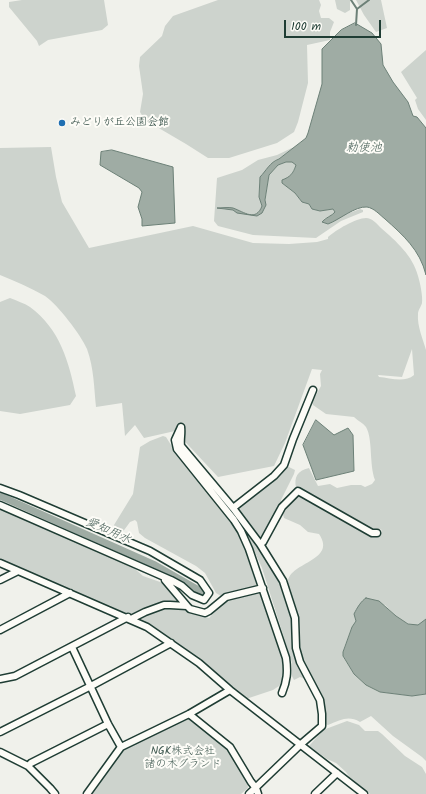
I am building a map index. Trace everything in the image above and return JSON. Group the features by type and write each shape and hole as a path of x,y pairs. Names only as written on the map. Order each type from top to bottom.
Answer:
{"street":[{"path":"233,508 274,476 284,465 313,390"},
{"path":"249,794 257,791 301,744 322,726 320,700 300,662 296,648 296,618 290,596 283,581 260,544 233,508 181,446 181,427 175,440 177,449 234,520 249,549 286,658 287,676 282,693"},
{"path":"0,488 150,551 200,580 210,593 204,600 192,595 182,586 142,567 0,505"},
{"path":"260,544 282,507 298,491 372,533 377,533"},
{"path":"0,563 130,618 147,627 199,663 230,690 364,794"},
{"path":"0,580 18,571"},
{"path":"162,577 187,606 205,613 226,597 263,588"},
{"path":"0,630 70,593"},
{"path":"0,679 16,676 130,618 164,605 187,606"},
{"path":"0,732 91,686 170,643"},
{"path":"72,648 108,724 121,747"},
{"path":"87,794 121,747 189,714 230,690"},
{"path":"189,714 230,747 257,791"},
{"path":"28,766 31,763 108,724"},
{"path":"0,752 28,766 55,794"},
{"path":"315,794 337,773"}],"green space":[{"path":"22,0 104,0 108,25 102,30 48,40 39,46 37,41 9,7 9,2"},
{"path":"218,0 319,0 321,5 319,11 321,18 329,18 334,22 330,32 330,40 307,45 308,83 294,132 277,143 229,158 208,158 145,120 140,112 143,94 139,66 140,57 162,36 165,26 173,16"},
{"path":"335,0 350,0 350,10 345,13 337,9"},
{"path":"356,0 381,0 387,28 376,32"},
{"path":"426,50 426,120 418,109 415,100 417,98 401,72"},
{"path":"296,146 270,165 267,172 263,175 259,183 259,197 263,206 258,213 249,214 257,216 264,209 269,175 278,165 292,161 296,165 295,168 288,178 283,180 282,183 295,193 302,202 309,204 312,209 320,211 333,209 335,212 324,219 328,224 341,216 360,209 363,210 363,212 341,221 316,238 253,235 218,226 214,221 217,178 242,170 258,160 277,155"},
{"path":"51,147 62,202 89,248 193,226 253,243 289,244 317,242 328,239 328,237 332,234 352,222 366,218 376,223 408,255 416,269 419,279 422,303 418,311 418,319 419,328 426,350 426,619 419,625 414,625 400,619 385,605 359,607 355,614 356,621 352,627 344,648 343,657 354,674 366,685 380,692 412,696 426,694 426,761 393,736 371,716 360,722 348,719 328,725 325,724 321,697 304,663 299,648 298,616 288,584 290,577 295,571 322,551 323,543 319,534 308,532 300,525 284,518 283,514 293,500 300,494 377,535 382,532 381,529 372,531 296,488 297,475 309,468 318,486 330,484 337,488 351,485 361,485 365,487 372,484 375,480 372,467 370,438 366,427 354,417 326,414 313,405 312,402 321,386 320,374 322,370 312,369 285,443 274,466 218,477 175,431 144,438 135,425 125,436 122,403 96,407 91,363 87,349 69,321 45,296 0,275 0,148","holes":["412,349 414,375 406,379 393,379 379,377 378,375 402,377"]},
{"path":"10,298 30,307 49,325 56,336 62,347 70,371 76,396 70,405 20,414 0,411 0,302"},
{"path":"163,436 166,437 178,456 221,508 239,534 243,542 257,587 221,596 216,593 205,573 196,566 145,538 139,533 137,522 135,520 130,522 122,533 115,530 114,525 133,494 140,447"},
{"path":"289,467 295,470 294,474 281,500 281,505 261,540 237,510 239,505"},
{"path":"0,508 106,554 135,569 143,576 167,585 183,604 172,603 133,617 0,560"},
{"path":"232,510 280,579 294,618 294,639 305,679 300,677 294,680 292,676 292,663 262,568 248,537 231,512"},
{"path":"259,592 261,594 283,660 284,673 279,686 273,690 246,699 163,635 136,619 163,608 176,607 209,618 224,602 229,599"},
{"name":"NGK株式会社 諸の木グランド","path":"184,719 189,719 230,750 247,781 248,788 241,794 91,794 124,749"},
{"path":"347,721 359,725 365,731 378,731 405,756 422,767 426,774 426,794 370,794 350,778 336,763 327,759 309,746 323,730"}],"water":[{"name":"勅使池","path":"355,23 372,33 381,44 383,65 393,82 408,102 413,116 417,117 426,128 426,275 420,258 410,244 392,225 372,209 362,207 328,224 322,222 335,212 333,209 320,211 312,209 309,204 302,202 295,193 282,183 282,180 291,175 294,171 296,165 292,162 286,162 278,165 269,175 265,200 266,205 262,213 257,216 217,208 233,208 253,215 259,211 262,206 259,197 260,177 273,162 306,138 308,133 322,84 322,49 341,30"},
{"path":"112,150 173,167 175,223 142,226 142,219 138,207 142,192 139,188 100,165 101,152"},
{"path":"316,420 334,435 348,428 353,435 354,471 316,480 303,445"},
{"path":"366,598 379,601 408,624 418,625 426,619 426,694 412,696 380,692 366,685 354,674 343,656 343,652 352,627 356,621 354,614"}],"waterway":[{"path":"351,0 357,9 356,25"},
{"path":"357,9 369,0"},
{"name":"愛知用水","path":"0,496 155,565 204,593"}],"place":[{"name":"みどりが丘公園会館","path":"62,123"}]}
